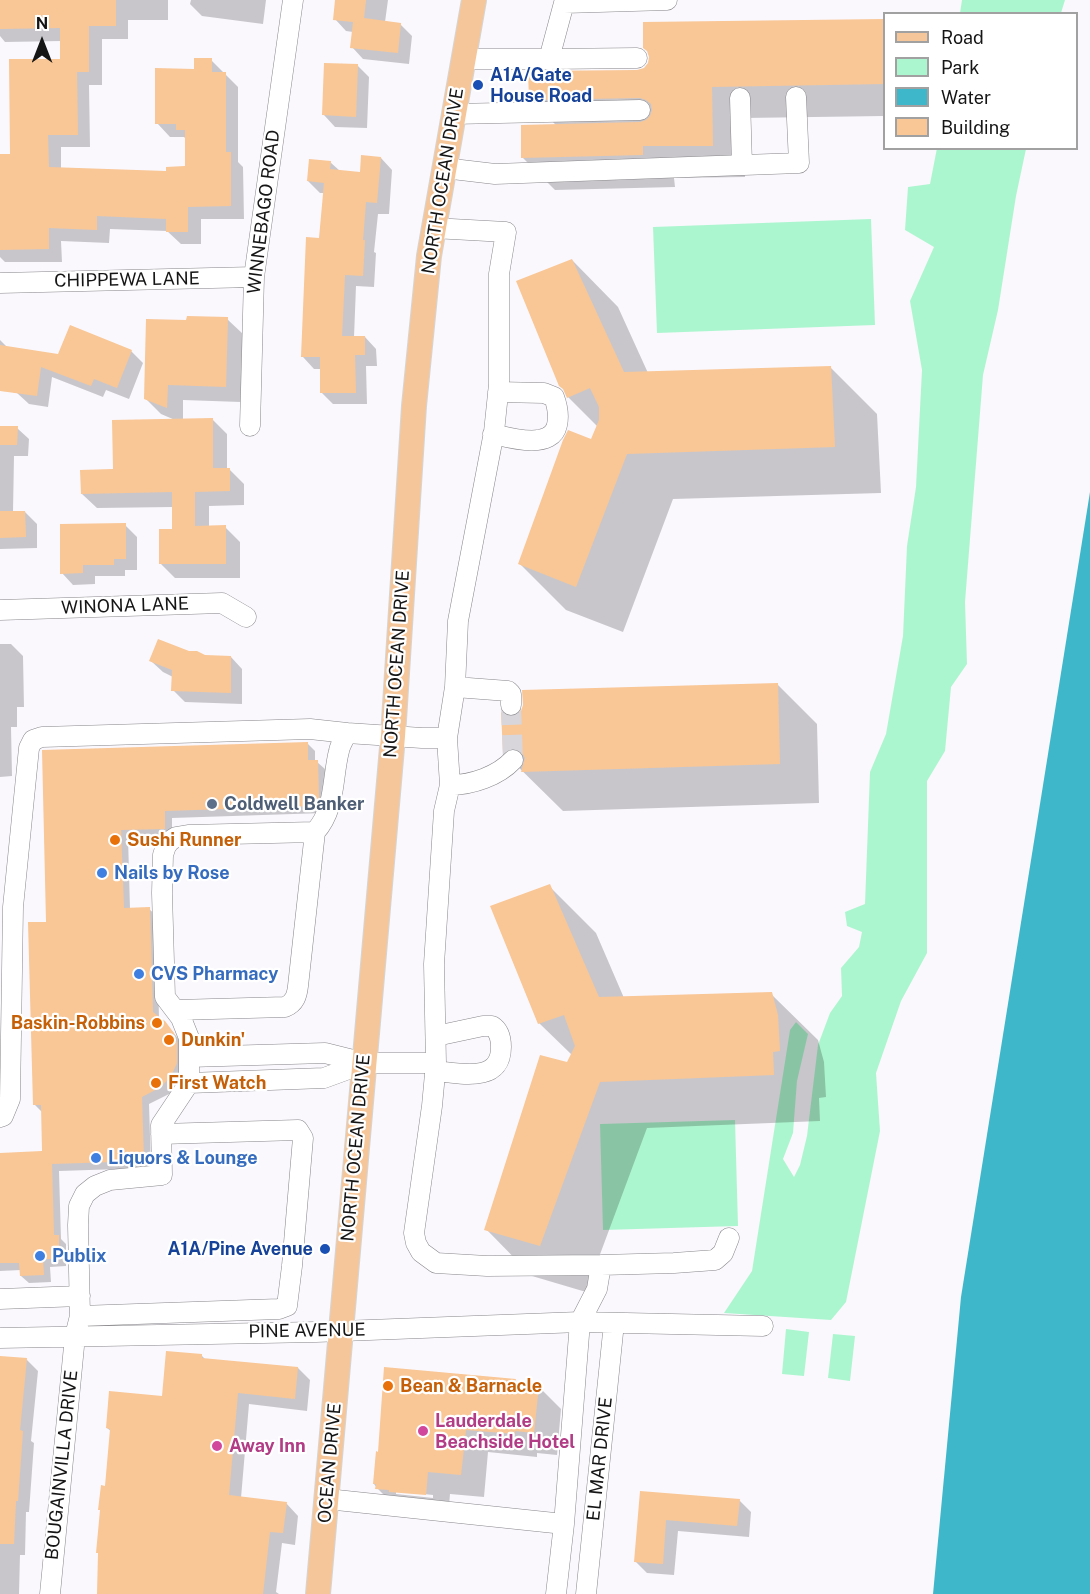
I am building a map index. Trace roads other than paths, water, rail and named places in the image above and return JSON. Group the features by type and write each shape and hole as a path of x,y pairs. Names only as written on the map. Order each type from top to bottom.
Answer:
{"main road":[{"name":"NORTH OCEAN DRIVE","path":"341,1331 393,736 414,406 433,228 474,0"},
{"name":"OCEAN DRIVE","path":"318,1594 341,1331"}],"street":[{"name":"WINNEBAGO ROAD","path":"250,426 254,277 293,0"},
{"path":"549,59 564,3 667,0"},
{"path":"463,59 637,58"},
{"path":"740,98 742,165"},
{"path":"444,168 495,174 799,163 796,98"},
{"path":"453,114 640,110"},
{"path":"433,228 506,232 499,274 499,384 493,434 458,621 455,687 447,738 450,785 444,811 435,964 435,1067 432,1106 414,1233 416,1243 421,1252 436,1263 487,1266 602,1265 715,1260 723,1253 729,1239"},
{"name":"CHIPPEWA LANE","path":"0,283 254,277"},
{"path":"493,434 535,441 551,436 556,430 558,421 554,397 544,393 498,392"},
{"name":"WINONA LANE","path":"0,610 222,603 246,617"},
{"path":"455,687 508,691 511,694 511,705"},
{"path":"0,1117 3,1116 10,1099 13,907 28,748 33,740 42,737 310,729 447,738"},
{"path":"176,1011 285,1007 294,1001 297,995 315,832 321,826 331,802 339,749 347,733"},
{"path":"450,785 472,782 505,768 513,760"},
{"path":"0,1299 80,1306 279,1309 287,1306 302,1157 303,1138 298,1130 161,1134 161,1125 189,1083 189,1038 181,1018 165,997 163,855 165,846 170,841 176,837 188,835 315,832"},
{"path":"189,1057 325,1053 365,1063 435,1067 462,1074 489,1071 498,1063 501,1043 498,1031 492,1026 436,1036"},
{"path":"189,1083 324,1078 365,1063"},
{"name":"BOUGAINVILLA DRIVE","path":"50,1594 75,1336 80,1306 79,1206 85,1194 95,1186 110,1180 162,1175 161,1134"},
{"path":"579,1322 597,1289 602,1265"},
{"name":"PINE AVENUE","path":"0,1338 341,1331 579,1322 763,1326"},
{"name":"EL MAR DRIVE","path":"556,1594 564,1524 579,1322"},
{"name":"EL MAR DRIVE","path":"586,1594 614,1323"},
{"path":"327,1499 564,1524"}],"water":[{"path":"1090,492 1090,1594 933,1594 961,1297"}],"tunnel":[{"path":"511,705 513,760"}],"place":[{"name":"A1A/Gate House Road","path":"478,85"},
{"name":"Coldwell Banker","path":"212,804"},
{"name":"Sushi Runner","path":"115,840"},
{"name":"Nails by Rose","path":"102,873"},
{"name":"CVS Pharmacy","path":"139,974"},
{"name":"Baskin-Robbins","path":"157,1023"},
{"name":"Dunkin'","path":"169,1040"},
{"name":"First Watch","path":"156,1083"},
{"name":"Liquors & Lounge","path":"96,1158"},
{"name":"A1A/Pine Avenue","path":"325,1249"},
{"name":"Publix","path":"40,1256"},
{"name":"Bean & Barnacle","path":"388,1386"},
{"name":"Lauderdale Beachside Hotel","path":"423,1431"},
{"name":"Away Inn","path":"217,1446"}]}
